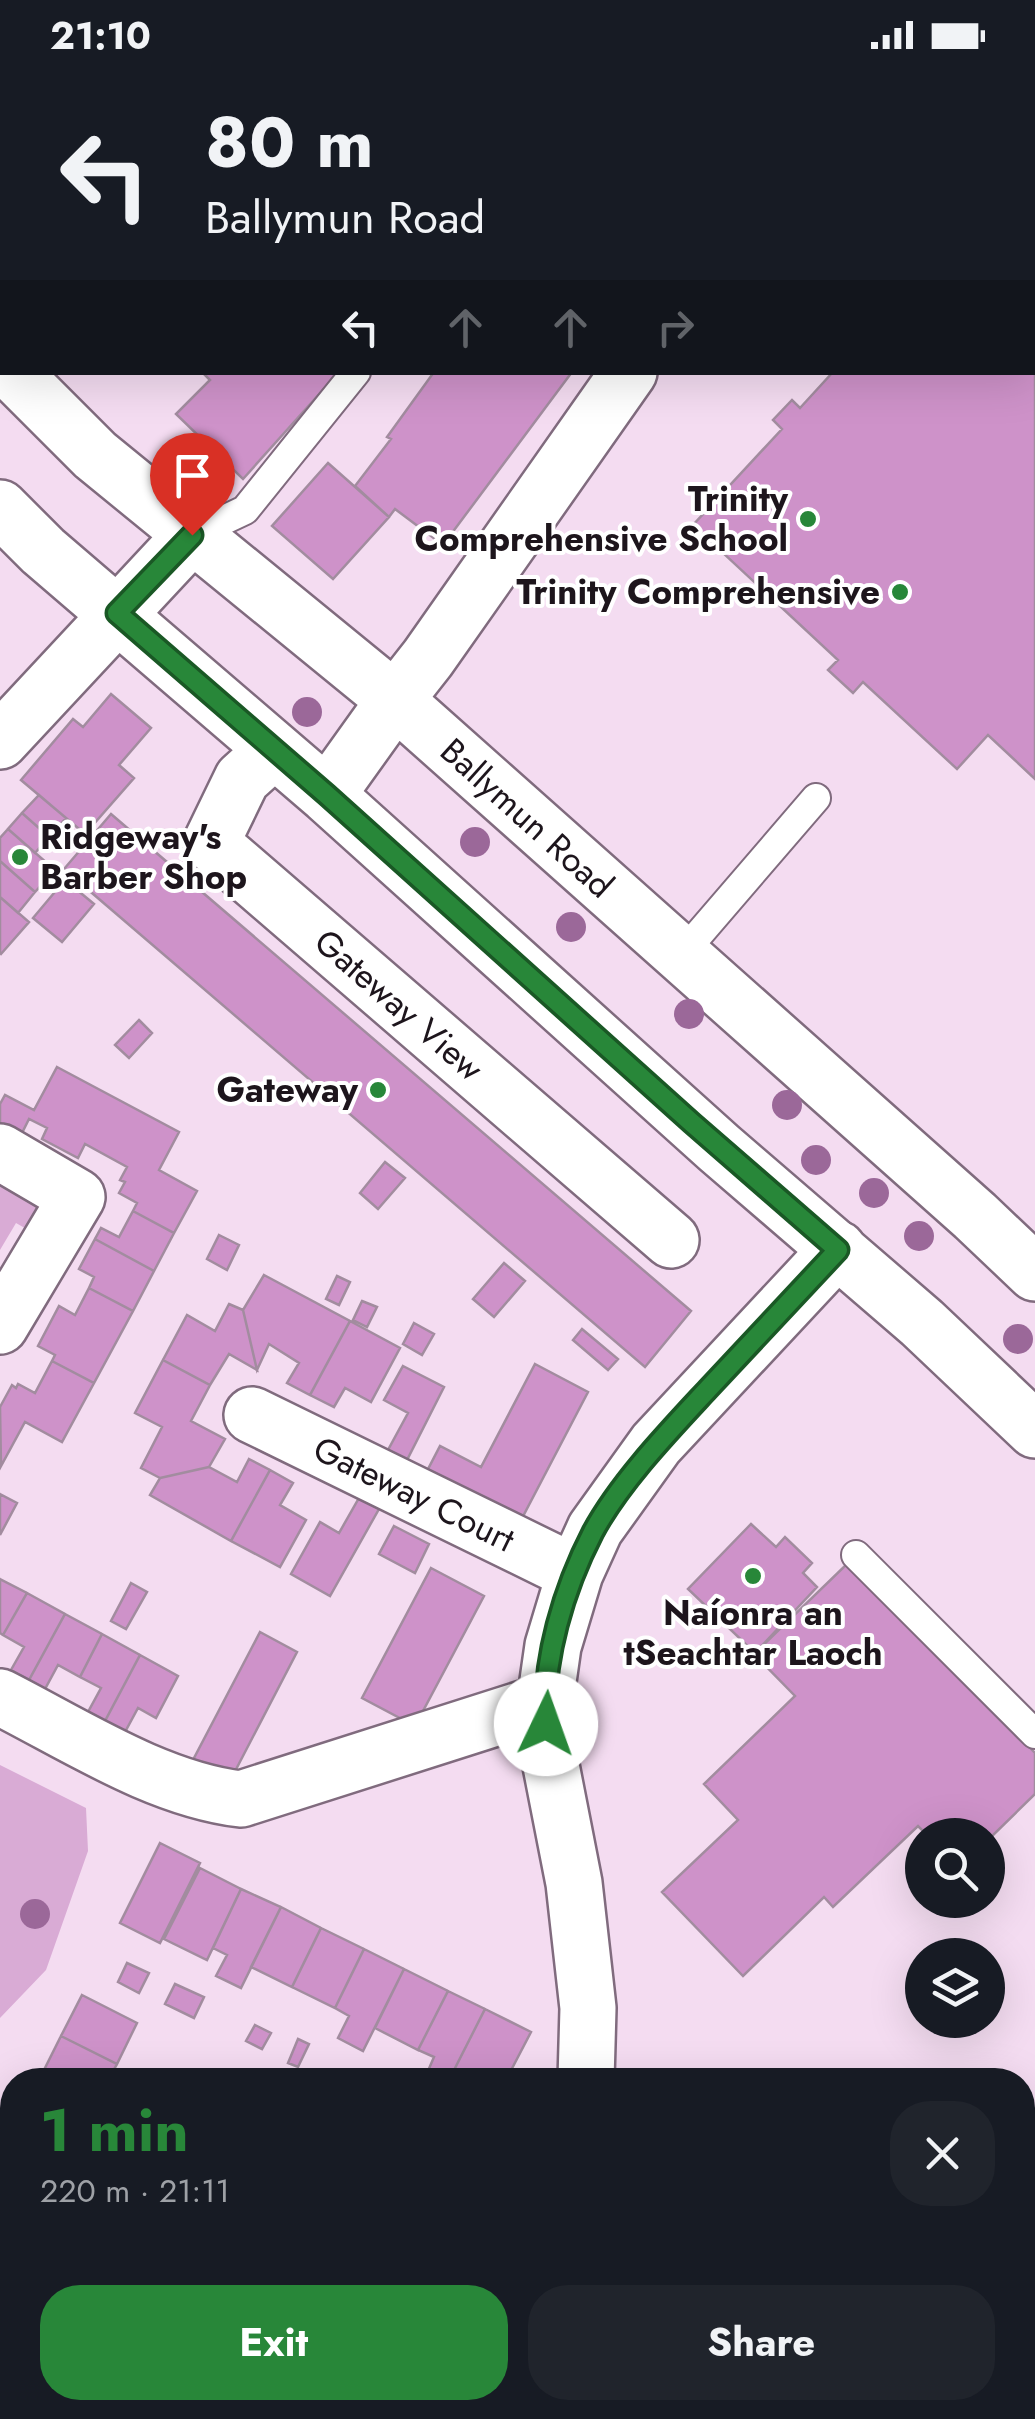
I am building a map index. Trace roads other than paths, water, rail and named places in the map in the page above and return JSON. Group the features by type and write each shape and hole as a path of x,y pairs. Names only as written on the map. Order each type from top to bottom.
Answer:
{"street":[{"name":"Ballymun Road","path":"15,375 95,455 394,700 1035,1273"},
{"path":"327,795 627,375"},
{"path":"0,508 43,552 327,795 704,1134 922,1323 1035,1430"},
{"path":"0,740 192,535"},
{"name":"Gateway View","path":"273,751 242,779 211,843 671,1240"},
{"path":"0,1152 77,1197 0,1326"},
{"path":"586,2068 588,2008 574,1884 547,1745 545,1702 553,1646 575,1573 595,1530 656,1444 838,1250"},
{"name":"Gateway Court","path":"252,1415 575,1573"},
{"path":"0,1697 147,1770 216,1796 241,1799 545,1702"}],"lane":[{"path":"192,535 246,510 354,375"},
{"path":"682,955 816,798"},
{"path":"856,1555 1035,1734"}],"place":[{"name":"Trinity Comprehensive School","path":"808,519"},
{"name":"Trinity Comprehensive","path":"900,592"},
{"name":"Ridgeway's Barber Shop","path":"20,857"},
{"name":"Gateway","path":"378,1090"},
{"name":"Naíonra an tSeachtar Laoch","path":"753,1576"}]}
